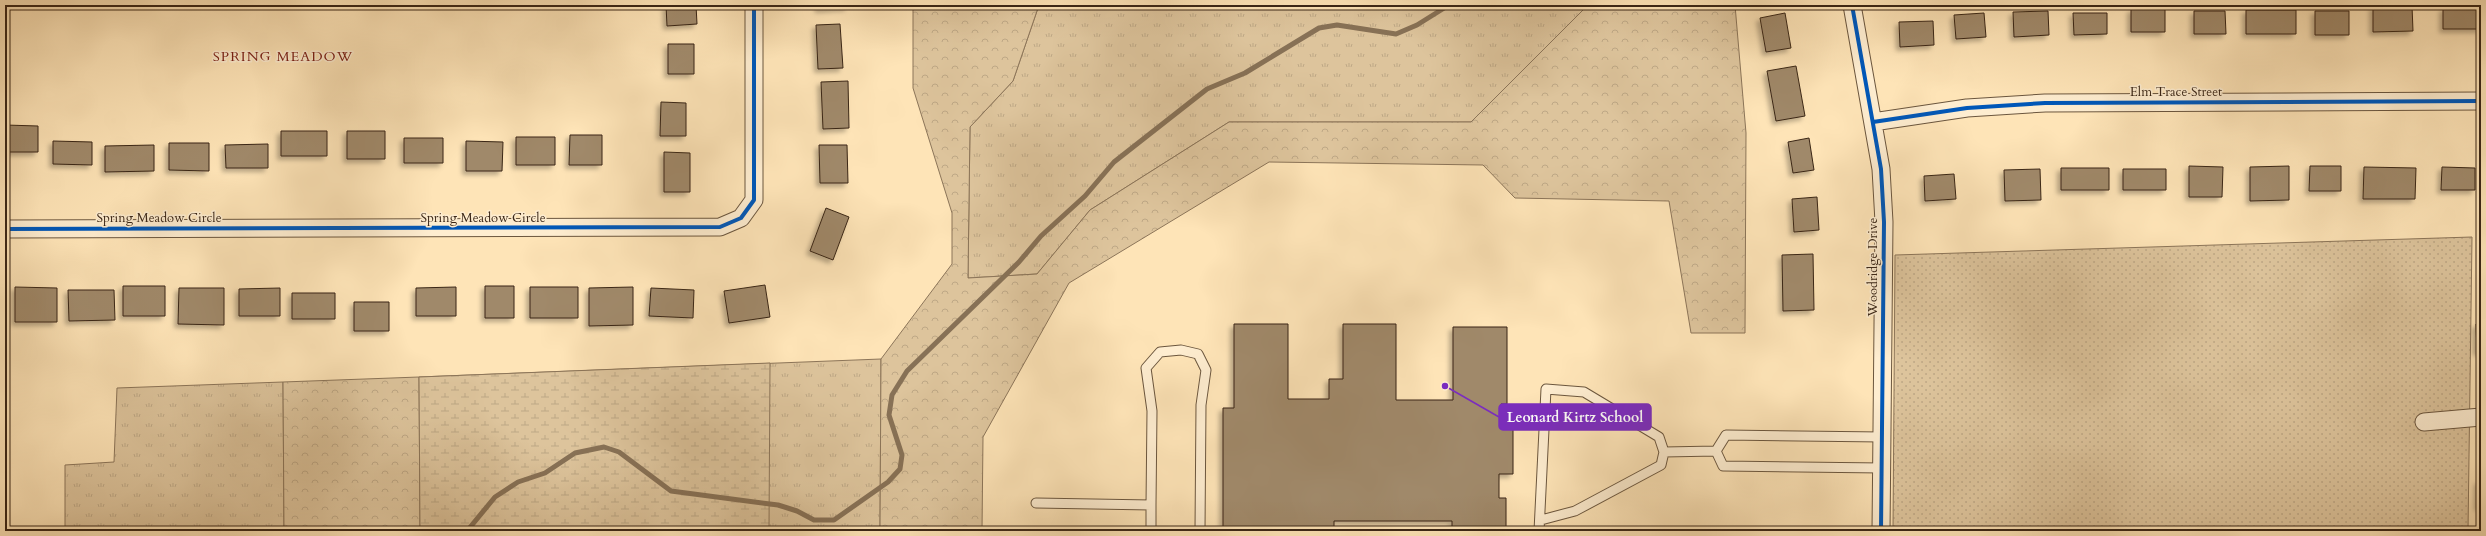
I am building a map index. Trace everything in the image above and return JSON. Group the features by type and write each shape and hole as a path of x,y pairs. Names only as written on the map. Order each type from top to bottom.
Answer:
{"street":[{"name":"Spring Meadow Circle","path":"5,229 720,227 741,218 754,200 754,5"},
{"name":"Woodridge Drive","path":"1852,5 1881,169 1884,222 1881,531"},
{"name":"Elm Trace Street","path":"1873,122 1967,108 2045,103 2481,101"},
{"path":"2424,422 2481,417"}],"lane":[{"path":"1151,531 1152,411 1146,368 1160,352 1181,350 1198,354 1206,370 1200,405 1200,531"},
{"path":"1539,531 1541,520 1546,388 1584,392 1659,437 1664,452 1661,465 1575,511 1541,520"},
{"path":"1716,451 1726,436 1882,437"},
{"path":"1664,452 1716,451"},
{"path":"1716,451 1723,466 1882,468"},
{"path":"1036,503 1151,505"}],"green space":[{"path":"913,5 1039,5 1013,81 970,127 968,278 1037,274 1090,210 1229,122 1471,122 1588,5 1735,5 1746,133 1745,333 1691,333 1669,201 1515,198 1483,165 1269,162 1069,283 983,437 982,531 880,531 881,359 952,264 952,213 913,88"},
{"path":"1039,5 1588,5 1471,122 1229,122 1090,210 1037,274 968,278 970,127 1013,81"},
{"path":"2472,237 2468,531 1893,531 1895,255"},
{"path":"881,359 880,531 420,531 419,377"},
{"path":"770,363 769,531 420,531 419,377"},
{"path":"419,377 420,531 284,531 283,382"},
{"path":"283,382 284,531 65,531 65,465 114,462 117,388"}],"building":[{"path":"666,5 696,5 697,24 667,26"},
{"path":"818,5 848,5 848,7 819,9"},
{"path":"2373,6 2412,6 2413,31 2373,32"},
{"path":"2443,8 2481,8 2481,29 2443,29"},
{"path":"2131,9 2165,9 2165,32 2131,32"},
{"path":"2246,10 2296,10 2296,34 2246,34"},
{"path":"2048,11 2049,35 2014,37 2013,12"},
{"path":"2194,11 2225,11 2226,34 2194,34"},
{"path":"2315,11 2349,11 2349,35 2315,35"},
{"path":"1785,13 1791,48 1766,52 1760,18"},
{"path":"1984,13 1986,37 1956,39 1954,15"},
{"path":"2073,13 2107,13 2107,34 2074,35"},
{"path":"1933,21 1934,45 1900,47 1899,22"},
{"path":"840,24 843,68 818,69 816,25"},
{"path":"668,44 694,44 694,74 668,74"},
{"path":"1796,66 1805,116 1776,121 1767,71"},
{"path":"848,81 849,128 823,129 821,82"},
{"path":"661,102 686,103 686,136 660,136"},
{"path":"5,125 38,126 38,152 5,152"},
{"path":"281,131 327,131 327,156 281,156"},
{"path":"347,131 385,131 385,159 347,159"},
{"path":"570,135 602,135 602,165 569,165"},
{"path":"516,137 555,137 555,165 516,165"},
{"path":"404,138 443,138 443,163 404,163"},
{"path":"1809,138 1814,170 1793,173 1788,142"},
{"path":"53,141 92,142 92,165 53,164"},
{"path":"466,141 503,142 502,171 466,171"},
{"path":"169,143 209,143 209,171 169,170"},
{"path":"268,144 268,168 226,168 225,145"},
{"path":"154,145 154,171 105,172 105,146"},
{"path":"819,145 847,145 848,183 820,183"},
{"path":"664,152 690,153 690,192 664,192"},
{"path":"2189,166 2223,167 2222,197 2189,197"},
{"path":"2289,166 2289,200 2250,201 2250,167"},
{"path":"2310,166 2341,166 2341,191 2309,191"},
{"path":"2364,167 2416,168 2415,199 2363,199"},
{"path":"2442,167 2475,168 2475,190 2441,190"},
{"path":"2061,168 2109,168 2109,190 2061,190"},
{"path":"2040,169 2041,200 2005,201 2004,170"},
{"path":"2123,169 2166,169 2166,190 2123,190"},
{"path":"1954,174 1956,199 1925,201 1924,176"},
{"path":"1817,197 1819,230 1794,232 1792,199"},
{"path":"826,208 849,217 833,260 810,251"},
{"path":"1813,254 1814,310 1783,311 1782,255"},
{"path":"765,285 770,317 729,323 724,291"},
{"path":"123,286 165,286 165,316 123,316"},
{"path":"485,286 514,286 514,318 485,318"},
{"path":"15,287 57,288 57,322 15,322"},
{"path":"456,287 456,316 416,316 416,288"},
{"path":"530,287 578,287 578,318 530,318"},
{"path":"633,287 633,325 589,326 589,288"},
{"path":"179,288 224,288 224,325 178,324"},
{"path":"280,288 280,316 239,316 239,289"},
{"path":"651,288 694,290 693,318 649,316"},
{"path":"68,290 114,290 115,320 69,321"},
{"path":"292,293 335,293 335,319 292,319"},
{"path":"354,302 389,302 389,331 354,331"},
{"path":"1234,324 1288,324 1288,399 1329,399 1329,379 1343,379 1343,324 1396,324 1396,400 1453,400 1453,327 1507,327 1507,404 1501,404 1501,428 1513,428 1513,474 1499,474 1499,498 1506,498 1506,531 1452,531 1452,521 1334,521 1334,531 1223,531 1223,408 1234,408"},
{"path":"2476,324 2481,324 2481,352 2477,352"},
{"path":"2478,481 2481,481 2481,507 2478,507"}],"waterway":[{"path":"467,531 495,497 518,482 545,473 575,453 604,447 619,452 671,491 778,505 797,511 814,520 834,520 888,482 900,469 902,455 889,415 892,395 907,371 1019,262 1041,236 1085,196 1114,162 1207,89 1245,73 1319,28 1337,25 1396,34 1417,25 1449,5"}],"cycle path":[{"path":"5,229 720,227 741,218 754,200 754,5"},
{"path":"1852,5 1881,169 1884,222 1881,531"},
{"path":"1873,122 1967,108 2045,103 2481,101"}],"place":[{"name":"Leonard Kirtz School","path":"1445,386"}],"district":[{"name":"SPRING MEADOW","path":"283,56"}]}
